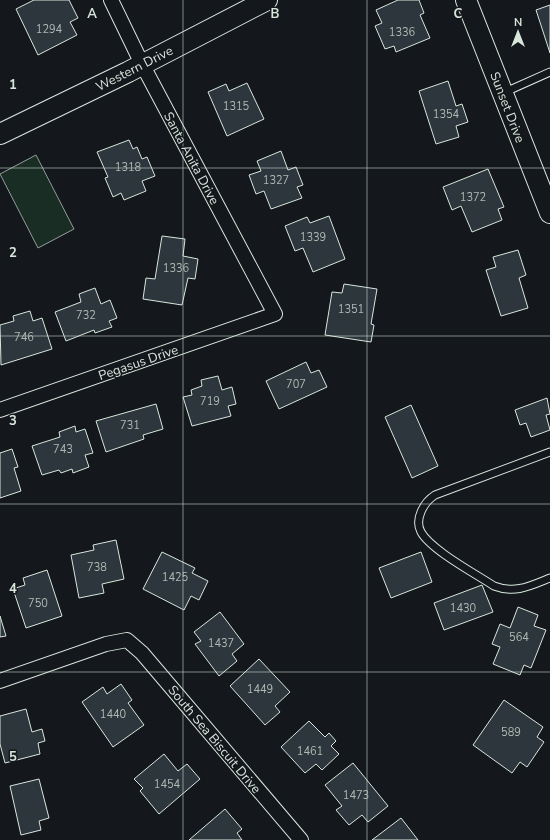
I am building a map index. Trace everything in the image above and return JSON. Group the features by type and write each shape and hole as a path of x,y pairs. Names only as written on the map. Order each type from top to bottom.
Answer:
{"street":[{"name":"Santa Anita Drive","path":"111,0 142,64 275,314"},
{"name":"Western Drive","path":"0,134 267,0"},
{"name":"Sunset Drive","path":"466,0 550,213"},
{"name":"Pegasus Drive","path":"0,410 275,314"},
{"name":"South Sea Biscuit Drive","path":"0,681 106,644 127,640 142,652 301,840"}],"lane":[{"path":"503,93 550,72"},
{"path":"550,452 435,495 424,506 419,524 424,537 435,548 494,586 503,590 517,590 550,578"}],"green space":[{"path":"36,155 74,229 38,248 0,174"}],"building":[{"path":"34,0 69,0 78,18 70,22 77,35 38,55 16,9"},
{"path":"398,0 419,0 424,13 420,15 430,38 396,52 394,46 385,49 375,26 382,23 376,10"},
{"path":"550,5 550,53 536,10"},
{"path":"448,81 456,106 462,104 468,122 456,126 459,137 436,144 419,91"},
{"path":"247,83 264,119 227,136 208,92 226,84 229,91"},
{"path":"129,140 133,149 137,147 142,159 147,157 155,176 142,181 146,191 124,200 121,193 113,197 105,178 108,177 97,152"},
{"path":"281,151 288,170 296,167 303,185 297,187 302,198 271,209 264,191 256,194 249,175 261,171 257,161"},
{"path":"488,169 504,207 498,209 502,220 472,232 461,206 452,210 443,187"},
{"path":"329,216 345,259 313,272 303,248 295,251 285,226 307,217 310,223"},
{"path":"162,236 185,239 183,256 198,259 195,279 188,278 182,305 143,299 146,278 155,279"},
{"path":"518,250 526,275 519,278 528,308 501,316 486,270 496,267 493,257"},
{"path":"344,284 377,289 371,324 374,325 371,342 325,335 332,292 342,293"},
{"path":"95,288 101,304 110,300 117,318 109,321 112,327 95,333 94,330 66,341 55,312 81,302 79,294"},
{"path":"30,311 33,321 42,318 52,349 1,365 0,325 14,321 13,316"},
{"path":"306,362 311,373 319,370 327,387 279,409 266,381"},
{"path":"218,376 222,390 232,387 236,404 228,406 231,416 192,426 183,397 192,395 191,390 202,386 201,380"},
{"path":"547,398 550,414 546,415 550,430 531,437 526,423 520,425 515,410"},
{"path":"156,404 163,429 143,435 144,439 106,452 96,421"},
{"path":"411,405 438,466 412,478 385,417"},
{"path":"75,426 76,432 85,429 93,453 85,455 89,467 73,473 72,469 61,473 59,470 42,475 32,446 60,437 59,432"},
{"path":"12,449 18,467 14,468 21,491 0,498 0,453"},
{"path":"116,540 124,579 102,584 104,593 79,598 71,555 94,550 93,545"},
{"path":"162,552 195,568 192,573 208,581 199,600 191,596 184,610 143,589"},
{"path":"421,552 432,582 391,598 379,568"},
{"path":"47,570 62,616 26,628 13,589 25,585 23,578"},
{"path":"482,585 493,612 444,630 434,603"},
{"path":"518,607 538,615 534,626 546,630 531,668 524,665 520,675 493,664 500,647 492,644 500,624 510,628"},
{"path":"220,612 244,644 232,654 237,661 219,676 195,644 201,641 194,632"},
{"path":"0,616 6,636 0,637"},
{"path":"259,659 290,692 275,706 280,712 265,725 230,686"},
{"path":"121,684 132,700 128,703 144,725 113,747 82,702 103,687 107,694"},
{"path":"504,700 543,727 537,737 544,742 527,767 520,762 512,773 473,745"},
{"path":"26,709 32,732 42,729 45,741 38,743 40,754 5,763 0,744 0,716"},
{"path":"309,721 325,737 329,733 336,741 331,746 339,754 322,770 316,764 305,773 281,747"},
{"path":"164,754 178,771 187,764 200,779 159,814 140,791 143,788 134,779"},
{"path":"353,763 388,806 368,822 362,815 349,825 336,810 342,806 325,785"},
{"path":"39,779 49,818 39,821 41,830 21,835 10,786"},
{"path":"225,809 242,829 237,833 242,840 189,840"},
{"path":"401,818 418,840 372,840"}]}
